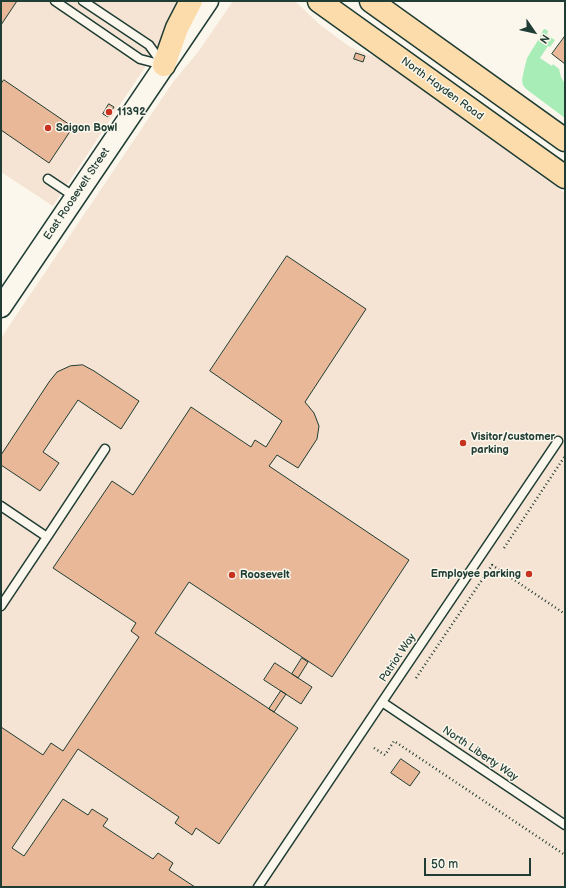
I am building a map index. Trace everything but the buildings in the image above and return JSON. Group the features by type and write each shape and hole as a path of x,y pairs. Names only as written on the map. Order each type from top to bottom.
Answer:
{"main road":[{"path":"164,65 177,28 191,1"},
{"name":"North Hayden Road","path":"319,1 565,177"},
{"path":"371,1 565,140"}],"street":[{"name":"East Roosevelt Street","path":"1,307 208,1"}],"lane":[{"path":"55,1 140,59 164,65"},
{"path":"83,1 149,46 164,65"},
{"path":"48,179 75,197"},
{"name":"Patriot Way","path":"258,887 558,441"},
{"path":"1,606 105,449"},
{"path":"1,506 47,537"},
{"name":"North Liberty Way","path":"382,702 565,825"}],"path":[{"path":"504,548 565,456"},
{"path":"416,678 492,565 565,614"},
{"path":"374,748 385,754 394,741 565,855"}],"shaded area":[{"path":"1,1 180,1 163,40 53,206 1,172"},
{"path":"233,1 295,1 319,24 350,47 380,59 565,193 565,887 1,887 1,338 173,82 198,52"}],"green space":[{"path":"545,29 548,31 547,35 555,40 550,47 548,46 540,58 552,66 553,64 559,69 565,84 565,118 526,89 523,85 522,80 527,58"}],"place":[{"name":"11392","path":"109,112"},
{"name":"Saigon Bowl","path":"48,128"},
{"name":"Visitor/customer parking","path":"463,443"},
{"name":"Employee parking","path":"529,574"},
{"name":"Roosevelt","path":"232,575"}]}
